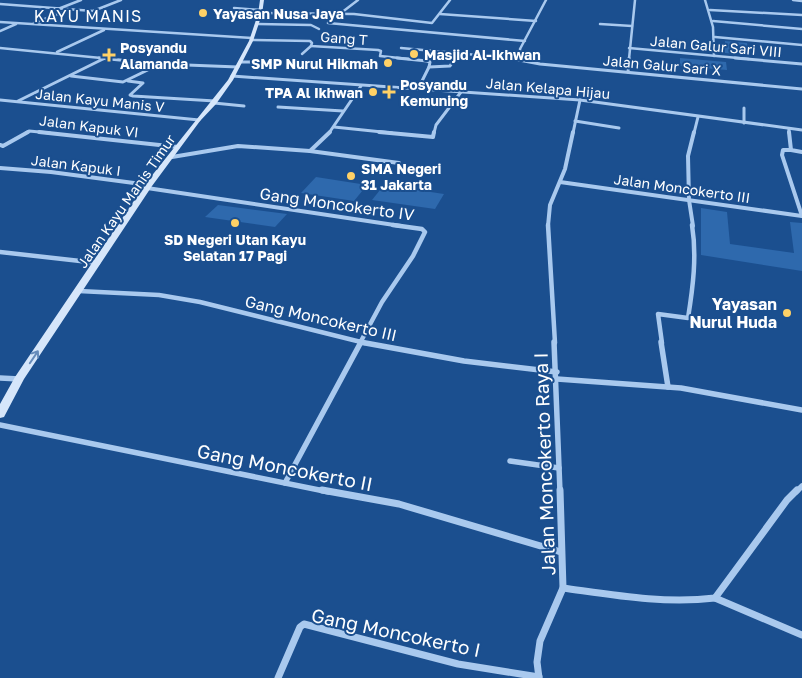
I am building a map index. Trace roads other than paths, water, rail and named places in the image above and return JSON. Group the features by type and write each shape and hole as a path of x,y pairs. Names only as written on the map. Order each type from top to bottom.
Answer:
{"street":[{"path":"56,9 81,0"},
{"path":"0,6 94,11 121,0"},
{"name":"Jalan Kayu Manis Timur","path":"0,414 19,379 148,187 234,76 263,12 262,0"},
{"path":"358,0 328,23 524,41"},
{"path":"234,8 263,12 391,17 433,23 450,0"},
{"path":"521,59 520,49 546,0"},
{"path":"628,72 635,0"},
{"path":"705,0 710,10 715,37 714,56"},
{"path":"793,0 802,0"},
{"path":"31,24 68,10"},
{"path":"710,10 802,15"},
{"path":"440,14 536,21"},
{"path":"401,29 411,21"},
{"path":"712,21 802,29"},
{"path":"0,22 251,39"},
{"path":"0,31 19,23"},
{"path":"258,24 311,25 319,29"},
{"path":"600,24 632,26"},
{"path":"56,53 104,29"},
{"path":"715,37 802,45"},
{"name":"Gang T","path":"251,39 310,41 312,43 311,46 378,50 381,51 380,56 426,61 430,62 429,67"},
{"path":"302,54 311,46"},
{"path":"0,48 161,64 239,64 263,62"},
{"name":"Jalan Galur Sari X","path":"401,48 521,59 540,64 802,89"},
{"name":"Jalan Galur Sari VIII","path":"629,48 802,64"},
{"path":"416,89 429,67 450,66 458,54"},
{"path":"18,102 105,58"},
{"path":"128,81 161,64"},
{"path":"70,76 143,83 130,95 133,96 244,106"},
{"name":"Jalan Kelapa Hijau","path":"234,76 580,100 802,130"},
{"path":"310,151 320,145 361,86"},
{"path":"334,127 433,137 436,125 460,92"},
{"name":"Jalan Kayu Manis V","path":"0,100 199,120"},
{"name":"Jalan Moncokerto Raya I","path":"539,678 537,662 540,641 562,588 557,376 547,234 550,205 565,169 580,100"},
{"path":"278,107 343,111"},
{"path":"744,108 744,123"},
{"path":"668,387 668,367 658,332 658,314 688,318 693,288 695,244 689,200 688,156 693,140 694,126 698,117"},
{"path":"575,120 619,128"},
{"path":"789,128 791,150"},
{"name":"Jalan Kapuk VI","path":"0,145 3,146 29,131 34,131 178,147"},
{"path":"172,157 238,146 310,151 399,163"},
{"path":"802,152 783,150 782,155 802,216"},
{"name":"Jalan Kapuk I","path":"0,168 51,172 148,187"},
{"name":"Jalan Moncokerto III","path":"560,182 802,216"},
{"name":"Gang Moncokerto IV","path":"148,187 422,228 425,232 414,256 382,302 361,342"},
{"path":"0,252 98,263"},
{"name":"Gang Moncokerto III","path":"79,291 159,295 200,302 361,342 464,362 557,376 668,387 802,410"},
{"path":"285,483 361,342"},
{"path":"0,378 19,379"},
{"name":"Gang Moncokerto II","path":"0,424 285,483 399,504 561,552"},
{"path":"510,461 559,468"},
{"path":"715,598 787,500 802,486"},
{"path":"562,588 668,602 715,598 802,635"},
{"name":"Gang Moncokerto I","path":"278,678 300,627 304,624 458,664 539,678"}],"place":[{"name":"Yayasan Nusa Jaya","path":"203,13"},
{"name":"Masjid Al-Ikhwan","path":"414,54"},
{"name":"Posyandu Alamanda","path":"109,55"},
{"name":"SMP Nurul Hikmah","path":"388,63"},
{"name":"TPA Al Ikhwan","path":"373,92"},
{"name":"Posyandu Kemuning","path":"389,92"},
{"name":"SMA Negeri 31 Jakarta","path":"351,176"},
{"name":"SD Negeri Utan Kayu Selatan 17 Pagi","path":"235,223"},
{"name":"Yayasan Nurul Huda","path":"787,313"}],"district":[{"name":"KAYU MANIS","path":"88,16"}]}
